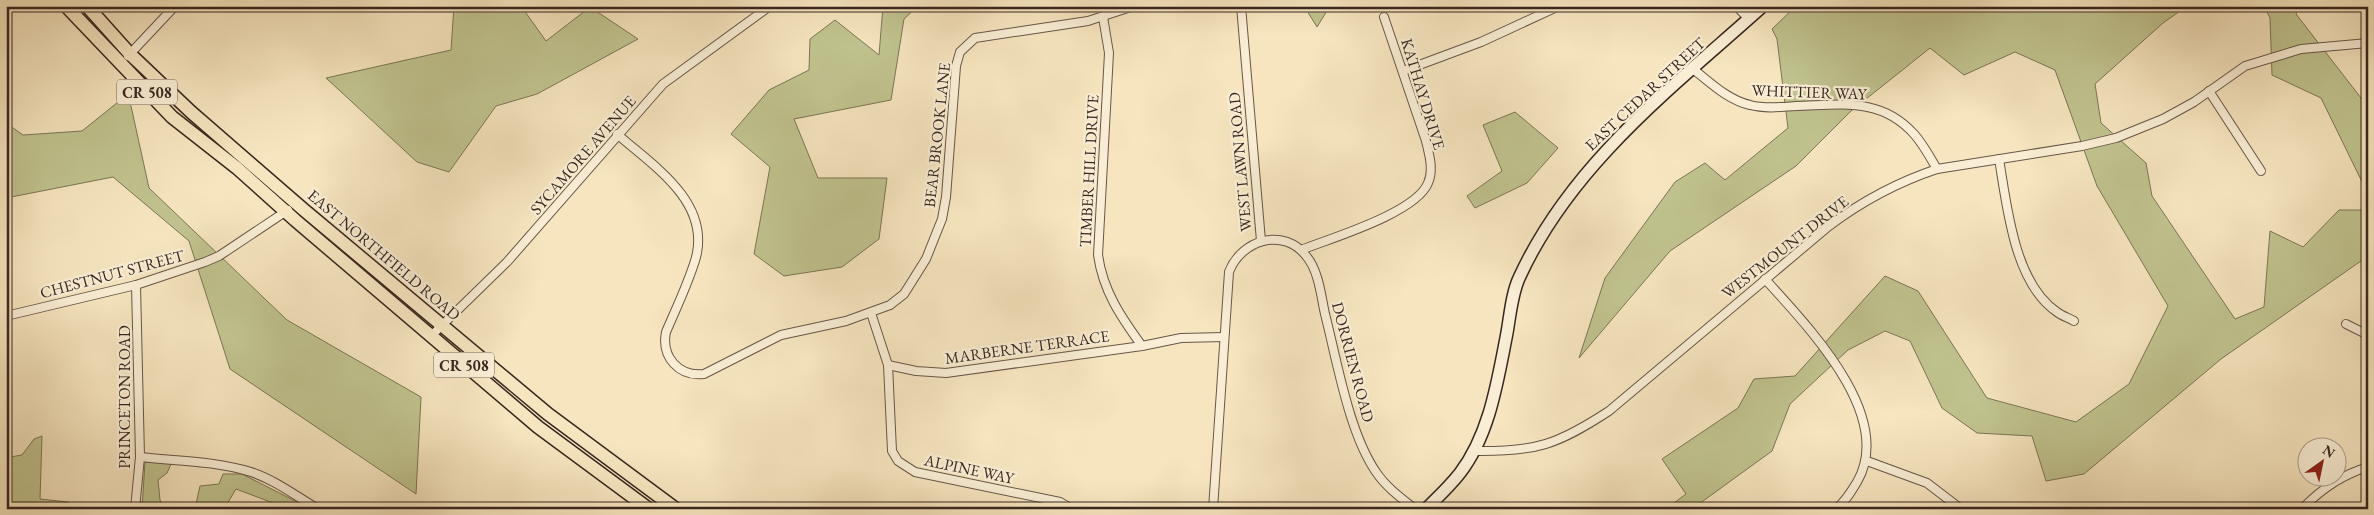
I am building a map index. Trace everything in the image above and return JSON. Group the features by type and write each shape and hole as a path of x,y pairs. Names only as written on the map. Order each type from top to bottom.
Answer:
{"main road":[{"name":"EAST NORTHFIELD ROAD","path":"66,6 172,117 237,168 430,337 538,427 649,509"},
{"name":"EAST NORTHFIELD ROAD","path":"87,6 130,54 191,112 296,202 548,414 676,509"},
{"name":"EAST CEDAR STREET","path":"1426,509 1460,472 1473,451 1488,415 1496,389 1518,279 1533,248 1573,189 1611,144 1763,6"},
{"path":"538,427 548,414"},
{"path":"649,509 658,495"}],"street":[{"path":"120,64 175,6"},
{"name":"SYCAMORE AVENUE","path":"430,337 441,324 507,262 617,134 664,84 770,6"},
{"name":"BEAR BROOK LANE","path":"617,134 680,191 693,213 696,224 697,253 665,338 666,352 678,368 691,374 704,374 781,335 871,313 890,305 904,294 919,272 935,239 946,197 956,66 964,46 975,38 987,34 1058,27 1103,17 1134,6"},
{"name":"WEST LAWN ROAD","path":"1213,509 1229,272 1238,256 1252,244 1261,241 1241,6"},
{"path":"1403,71 1481,42 1558,6"},
{"path":"1736,6 1749,19"},
{"name":"KATHAY DRIVE","path":"1301,250 1391,215 1421,194 1429,182 1430,158 1426,141 1384,16"},
{"name":"TIMBER HILL DRIVE","path":"1103,17 1109,53 1098,255 1101,276 1107,293 1142,346"},
{"name":"WESTMOUNT DRIVE","path":"1473,451 1513,452 1554,442 1580,430 1609,411 1765,278 1849,211 1899,184 1937,169 2082,146 2116,138 2163,119 2194,102 2245,66 2301,49 2368,43"},
{"name":"WHITTIER WAY","path":"1693,69 1726,95 1752,106 1849,105 1869,106 1885,111 1900,121 1915,135 1937,169"},
{"path":"2209,90 2261,171"},
{"path":"1999,159 2010,221 2022,263 2040,296 2056,312 2074,321"},
{"name":"CHESTNUT STREET","path":"6,316 136,285 219,256 286,211 296,202"},
{"path":"1261,241 1279,240 1301,250"},
{"name":"DORRIEN ROAD","path":"1301,250 1314,269 1342,384 1369,461 1387,485 1414,509"},
{"path":"1765,278 1817,338 1838,367 1854,398 1866,434 1867,461 1852,491 1836,509"},
{"name":"PRINCETON ROAD","path":"135,509 140,457 136,285"},
{"path":"871,313 888,365"},
{"path":"2346,324 2368,334"},
{"name":"MARBERNE TERRACE","path":"888,365 916,371 946,374 1142,346 1181,338 1224,337"},
{"name":"ALPINE WAY","path":"888,365 892,450 898,461 915,472 1060,502 1072,509"},
{"path":"140,457 230,466 252,472 278,484 318,509"},
{"path":"1867,461 1927,483 1961,509"},
{"path":"2302,509 2330,484 2348,473 2368,467"}],"green space":[{"path":"454,6 521,6 546,41 590,7 638,39 537,94 496,106 449,172 417,162 326,78 451,50"},
{"path":"883,6 918,6 904,19 891,100 794,119 818,178 887,178 879,239 842,267 784,276 754,254 770,167 731,134 769,90 809,70 810,39 835,20 879,55"},
{"path":"1304,6 1330,6 1317,27"},
{"path":"1796,6 2187,6 2163,23 2095,84 2101,123 2146,163 2152,196 2235,319 2264,307 2270,231 2303,247 2339,210 2368,210 2368,256 2221,359 2084,474 2046,481 2032,436 1977,433 1942,408 1910,341 1885,331 1848,350 1790,404 1772,451 1692,509 1666,509 1686,494 1662,459 1738,408 1754,379 1795,376 1885,276 1918,291 1987,398 2076,422 2129,384 2168,306 2097,186 2055,70 2015,52 1964,75 1930,48 1851,111 1796,166 1670,251 1579,358 1605,278 1675,182 1705,163 1725,180 1788,128 1777,39 1772,29"},
{"path":"2264,6 2300,6 2296,14 2368,107 2368,194 2321,98 2272,75 2270,18"},
{"path":"123,98 131,106 149,188 287,320 421,397 416,494 230,369 189,241 113,177 6,198 6,123 23,135 82,131"},
{"path":"1515,112 1558,148 1527,183 1475,208 1467,196 1502,171 1483,125"},
{"path":"42,436 40,499 68,502 75,509 6,509 6,455 10,457 22,455 34,439"},
{"path":"145,462 172,462 167,473 158,480 160,500 165,509 142,509"},
{"path":"223,474 242,474 303,505 303,509 289,509 236,489 224,509 195,509 200,486 219,484"}]}
